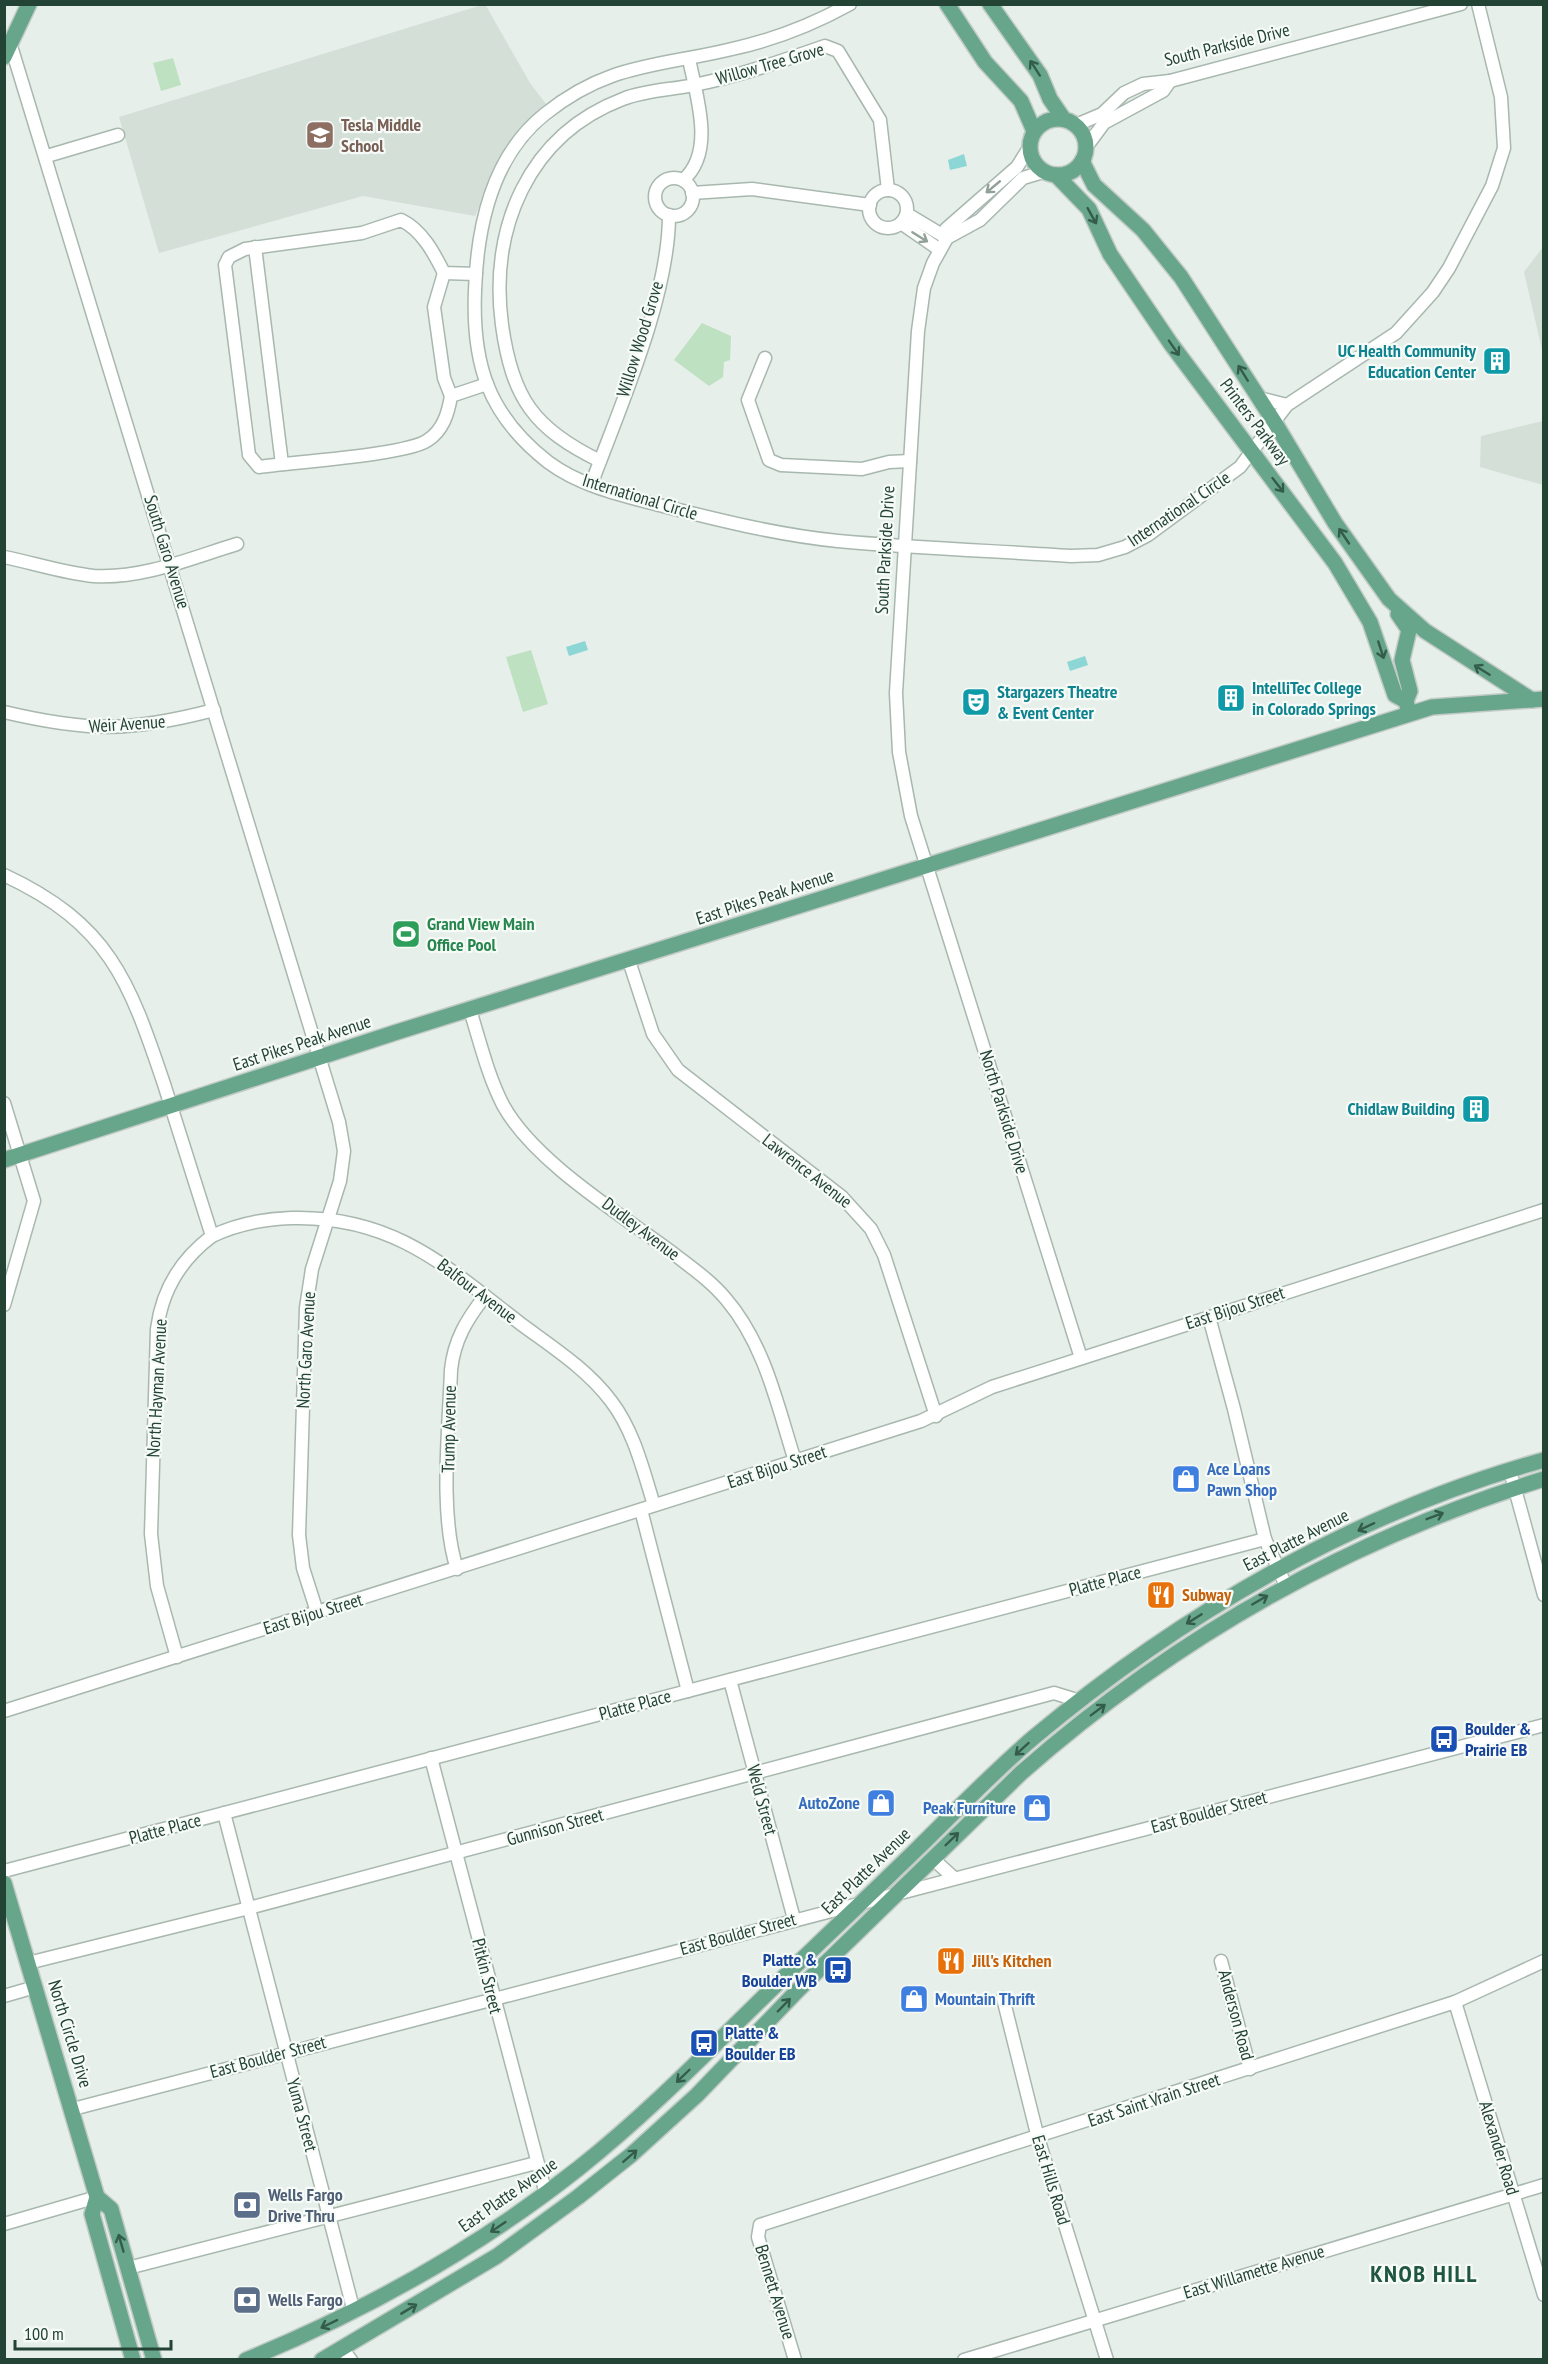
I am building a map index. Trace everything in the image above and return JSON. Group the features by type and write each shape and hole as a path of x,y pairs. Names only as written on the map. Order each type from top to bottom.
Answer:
{"main road":[{"path":"8,52 28,4"},
{"path":"947,4 985,63 1021,101 1034,132"},
{"path":"990,4 1040,75 1050,99 1070,122 1084,153 1068,173 1049,173 1034,162 1029,148"},
{"name":"South Parkside Drive","path":"1029,148 1034,132 1052,118 1070,122"},
{"name":"Printers Parkway","path":"1084,153 1094,185 1143,230 1181,277 1275,423 1335,523 1409,630 1402,660 1410,691 1408,708"},
{"name":"Printers Parkway","path":"1049,173 1089,209 1110,254 1177,352 1335,563 1370,622 1395,695 1408,708"},
{"name":"Printers Parkway","path":"1389,599 1425,632 1538,700"},
{"name":"East Pikes Peak Avenue","path":"4,1160 470,1010 927,867 1408,708 1538,700"},
{"name":"East Platte Avenue","path":"246,2360 354,2312 467,2248 546,2194 655,2103 997,1770 1080,1701 1155,1645 1278,1570 1387,1517 1544,1460"},
{"name":"East Platte Avenue","path":"323,2359 346,2354 497,2256 621,2164 697,2095 932,1858 1055,1743 1120,1693 1225,1621 1286,1586 1405,1528 1544,1479"},
{"path":"1120,1693 1119,1680 1140,1665 1155,1645"},
{"path":"1055,1743 1058,1730 1073,1718 1080,1701"},
{"name":"North Circle Drive","path":"4,1883 73,2109 97,2197 92,2214 133,2360"},
{"name":"North Circle Drive","path":"97,2197 111,2209 154,2360"}],"street":[{"name":"International Circle","path":"850,4 764,41 606,76 567,98 534,123 510,156 488,200 476,274 474,334 487,384 500,411 528,444 555,467 591,485 684,511 771,531 838,541 1071,556 1098,555 1125,547 1148,535 1240,467 1253,453 1287,405 1373,350 1412,317 1449,268 1492,186 1504,148 1504,111 1478,4"},
{"name":"South Parkside Drive","path":"1070,122 1102,114 1124,93 1143,84 1170,81 1461,4"},
{"name":"Willow Tree Grove","path":"694,85 744,73 825,45 833,46 880,120 888,190"},
{"name":"South Garo Avenue","path":"8,52 47,156 320,1058"},
{"name":"Willow Tree Grove","path":"683,180 692,172 700,146 689,59"},
{"path":"1084,153 1104,123 1163,91 1170,81"},
{"path":"600,461 564,442 541,423 524,400 511,374 501,306 505,243 510,221 516,199 532,170 553,144 573,127 608,106 636,94 694,85"},
{"path":"47,156 118,135"},
{"name":"South Parkside Drive","path":"927,867 906,797 896,729 920,311 927,277 947,238 946,229 1017,167 1029,148"},
{"path":"904,218 947,238 980,220 1023,178 1049,173"},
{"path":"666,179 683,180 692,193 686,210 681,214 669,215 659,208 656,192 666,179"},
{"path":"692,193 752,189 870,205"},
{"path":"888,190 901,194 906,201 904,218 889,228 876,223 869,212 876,195 888,190"},
{"name":"Willow Wood Grove","path":"591,485 654,306 667,245 669,215"},
{"path":"904,218 940,250"},
{"path":"401,220 409,224 423,238 444,273 434,307 444,378 451,396 446,419 439,430 417,447 260,466 249,455 225,265 236,252 255,247 362,233 401,220"},
{"path":"255,247 282,464"},
{"path":"444,273 476,274"},
{"path":"765,358 748,400 769,460 781,465 862,469 889,462 910,461"},
{"path":"451,396 487,384"},
{"path":"1259,398 1287,405"},
{"path":"4,557 93,576 123,575 171,564 237,544"},
{"name":"Weir Avenue","path":"4,712 68,726 107,729 154,724 214,710"},
{"name":"North Parkside Drive","path":"927,867 1081,1358"},
{"path":"4,875 41,893 74,917 108,956 126,982 139,1010 212,1236"},
{"name":"Lawrence Avenue","path":"629,960 653,1034 678,1070 842,1197 871,1229 884,1255 936,1416"},
{"name":"Dudley Avenue","path":"470,1010 497,1092 513,1120 536,1148 699,1273 736,1312 754,1340 763,1360 795,1461"},
{"name":"North Garo Avenue","path":"318,1612 303,1568 299,1518 306,1308 312,1269 340,1180 344,1151 339,1122 320,1058"},
{"path":"4,1102 34,1201 4,1305"},
{"name":"East Bijou Street","path":"4,1711 936,1416 987,1389 1544,1210"},
{"name":"Balfour Avenue","path":"212,1236 248,1223 284,1218 328,1219 360,1224 397,1237 429,1255 586,1374 610,1399 632,1439 654,1505"},
{"name":"North Hayman Avenue","path":"177,1657 157,1586 151,1534 157,1329 161,1303 170,1282 187,1258 212,1236"},
{"name":"Trump Avenue","path":"457,1569 451,1550 447,1522 451,1370 453,1354 463,1327 484,1296"},
{"path":"1209,1317 1265,1539 1286,1586"},
{"path":"1510,1471 1544,1595"},
{"path":"641,1510 688,1691"},
{"name":"Platte Place","path":"4,1871 1265,1539"},
{"name":"Weld Street","path":"730,1680 794,1919"},
{"name":"Gunnison Street","path":"28,1963 249,1908 1054,1693 1080,1701"},
{"name":"East Boulder Street","path":"73,2109 1544,1725"},
{"name":"Pitkin Street","path":"431,1758 546,2194"},
{"name":"Yuma Street","path":"224,1813 354,2312"},
{"path":"932,1858 954,1878"},
{"name":"Anderson Road","path":"1221,1961 1250,2069"},
{"name":"East Saint Vrain Street","path":"760,2225 1038,2138 1455,2002 1544,1961"},
{"path":"4,1996 35,1987"},
{"name":"East Hills Road","path":"1003,1998 1038,2138 1107,2360"},
{"name":"Alexander Road","path":"1455,2002 1544,2295"},
{"path":"128,2268 536,2163"},
{"name":"East Willamette Avenue","path":"964,2360 1544,2185"},
{"path":"4,2224 97,2197"},
{"name":"Bennett Avenue","path":"760,2225 758,2237 795,2360"}],"shaded area":[{"name":"Tesla Middle School","path":"485,4 530,83 546,104 506,146 475,216 363,196 159,253 119,117"},
{"path":"1543,247 1543,354 1524,272"},
{"path":"1543,421 1543,485 1480,467 1481,436"}],"green space":[{"path":"173,58 181,85 161,91 153,63"},
{"path":"702,323 731,336 730,360 724,362 723,377 709,386 674,360"},
{"path":"531,650 548,704 523,712 506,657"}],"water":[{"path":"964,154 967,166 950,170 948,160"},
{"path":"585,641 588,650 569,656 566,647"},
{"path":"1085,656 1088,665 1070,671 1067,662"},
{"name":"Grand View Main Office Pool","path":"407,928 414,930 414,936 398,938 398,932"}],"place":[{"name":"Tesla Middle School","path":"320,135"},
{"name":"UC Health Community Education Center","path":"1497,361"},
{"name":"IntelliTec College in Colorado Springs","path":"1231,698"},
{"name":"Stargazers Theatre & Event Center","path":"976,702"},
{"name":"Grand View Main Office Pool","path":"406,934"},
{"name":"Chidlaw Building","path":"1476,1109"},
{"name":"Ace Loans Pawn Shop","path":"1186,1479"},
{"name":"Subway","path":"1161,1595"},
{"name":"Boulder & Prairie EB","path":"1444,1739"},
{"name":"AutoZone","path":"881,1803"},
{"name":"Peak Furniture","path":"1037,1808"},
{"name":"Jill's Kitchen","path":"951,1961"},
{"name":"Platte & Boulder WB","path":"838,1970"},
{"name":"Mountain Thrift","path":"914,1999"},
{"name":"Platte & Boulder EB","path":"704,2043"},
{"name":"Wells Fargo Drive Thru","path":"247,2205"},
{"name":"Wells Fargo","path":"247,2300"}],"district":[{"name":"KNOB HILL","path":"1424,2274"}]}
